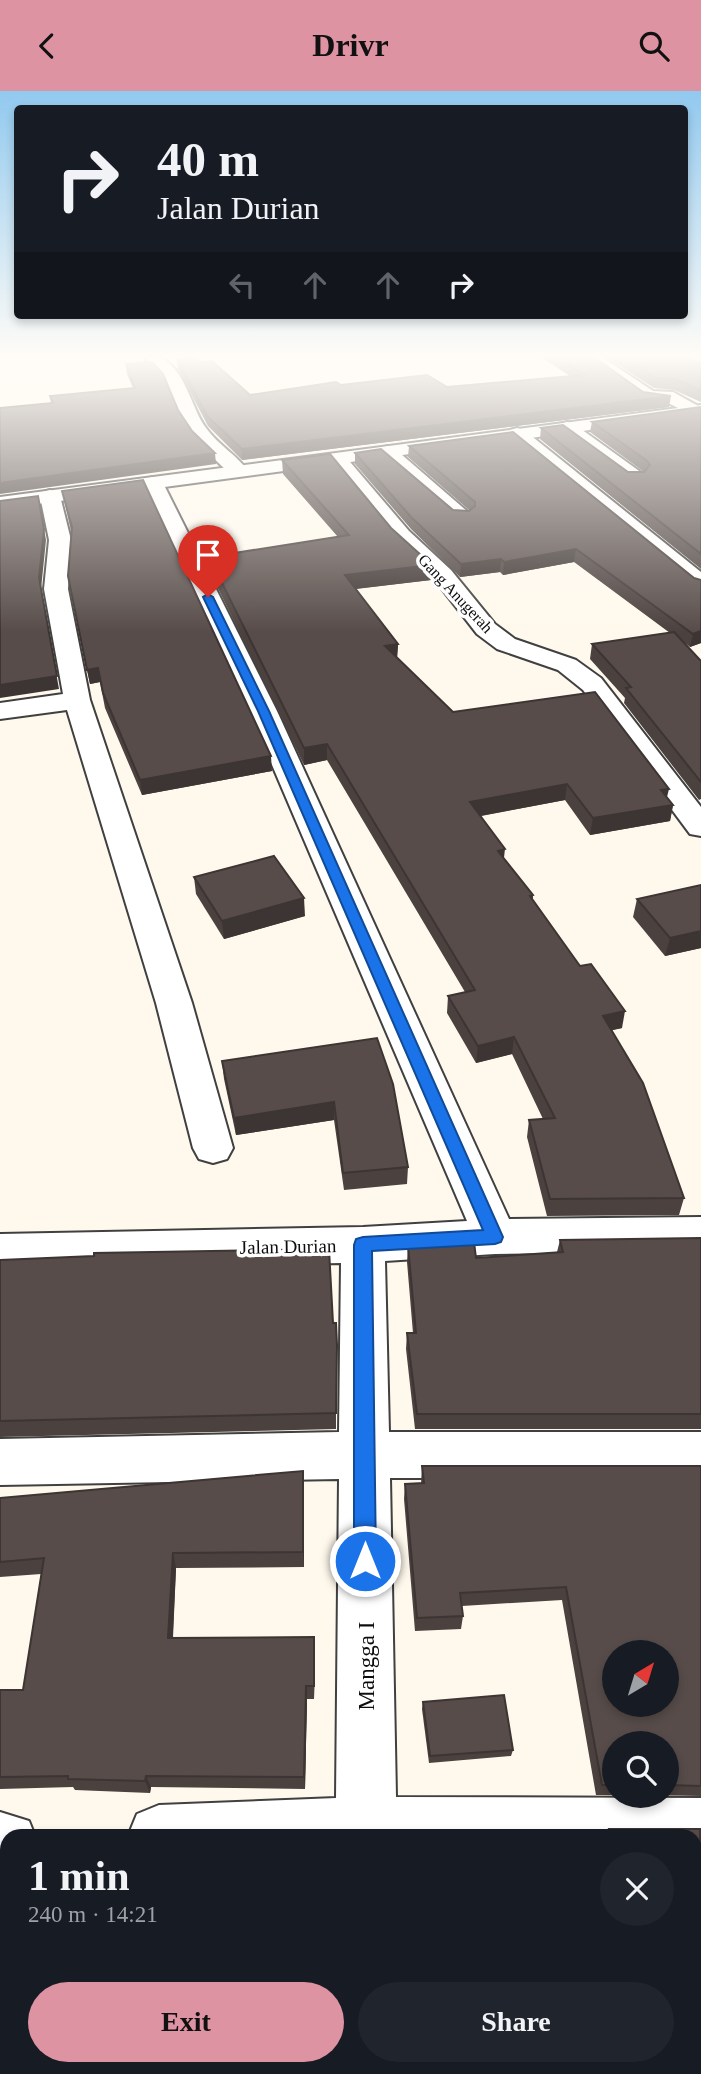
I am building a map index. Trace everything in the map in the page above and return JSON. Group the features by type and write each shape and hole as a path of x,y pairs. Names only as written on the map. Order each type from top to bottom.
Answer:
{"street":[{"path":"212,448 238,471"},
{"path":"0,503 419,448"},
{"path":"534,448 701,584"},
{"path":"594,448 635,477"},
{"path":"387,452 461,516"},
{"name":"Gang Anugerah","path":"338,460 401,536 443,575 486,629 506,644 567,664 592,684 701,827"},
{"path":"153,483 263,711 495,1237"},
{"path":"50,496 60,540 56,589 77,700 174,1003 213,1148"},
{"path":"0,711 77,700"},
{"name":"Jalan Durian","path":"0,1252 363,1245 495,1237 701,1234"},
{"name":"Mangga I","path":"363,1245 366,1829"},
{"path":"0,1462 365,1455 701,1455"}],"building":[{"path":"0,448 209,448 215,453 0,483"},
{"path":"411,448 532,448 694,578 701,580 701,631 693,634 576,549 504,562 501,559 461,564 411,517 355,453 381,449 453,510 469,511 475,506 475,502"},
{"path":"566,448 594,448 628,472 644,472 650,465 628,448 701,448 701,554"},
{"path":"330,454 391,528 432,565 345,575 398,644 385,646 453,712 595,692 669,789 661,790 673,805 593,818 567,784 470,802 505,849 498,851 533,895 530,896 580,966 591,964 625,1011 603,1016 643,1083 684,1198 550,1199 529,1120 555,1118 514,1037 478,1046 448,996 475,990 327,744 304,748 209,557 349,535 282,460"},
{"path":"143,480 271,756 140,780 103,693 98,668 87,670 68,576 72,527 62,491"},
{"path":"38,496 44,529 39,578 57,676 0,685 0,501"},
{"path":"674,632 701,661 701,782 626,688 631,687 592,644"},
{"path":"274,856 304,898 222,921 194,877"},
{"path":"701,885 701,931 670,938 637,899"},
{"path":"377,1038 393,1084 408,1167 343,1173 334,1102 234,1118 222,1061"},
{"path":"701,1238 701,1414 417,1414 407,1333 416,1333 408,1246 474,1242 476,1258 563,1252 560,1240"},
{"path":"329,1249 333,1323 336,1323 337,1345 336,1413 0,1421 0,1260 94,1256 94,1253"},
{"path":"422,1466 701,1466 701,1786 679,1785 679,1731 602,1731 602,1785 566,1587 460,1593 463,1616 417,1618 405,1484 424,1483"},
{"path":"303,1471 303,1552 173,1553 168,1638 314,1637 314,1686 306,1686 304,1777 146,1776 145,1781 68,1779 68,1776 0,1777 0,1690 23,1690 44,1558 0,1562 0,1498"},
{"path":"504,1695 513,1750 430,1756 423,1702"}],"route":[{"path":"208,597 263,711 495,1237 363,1245 365,1561"}]}
